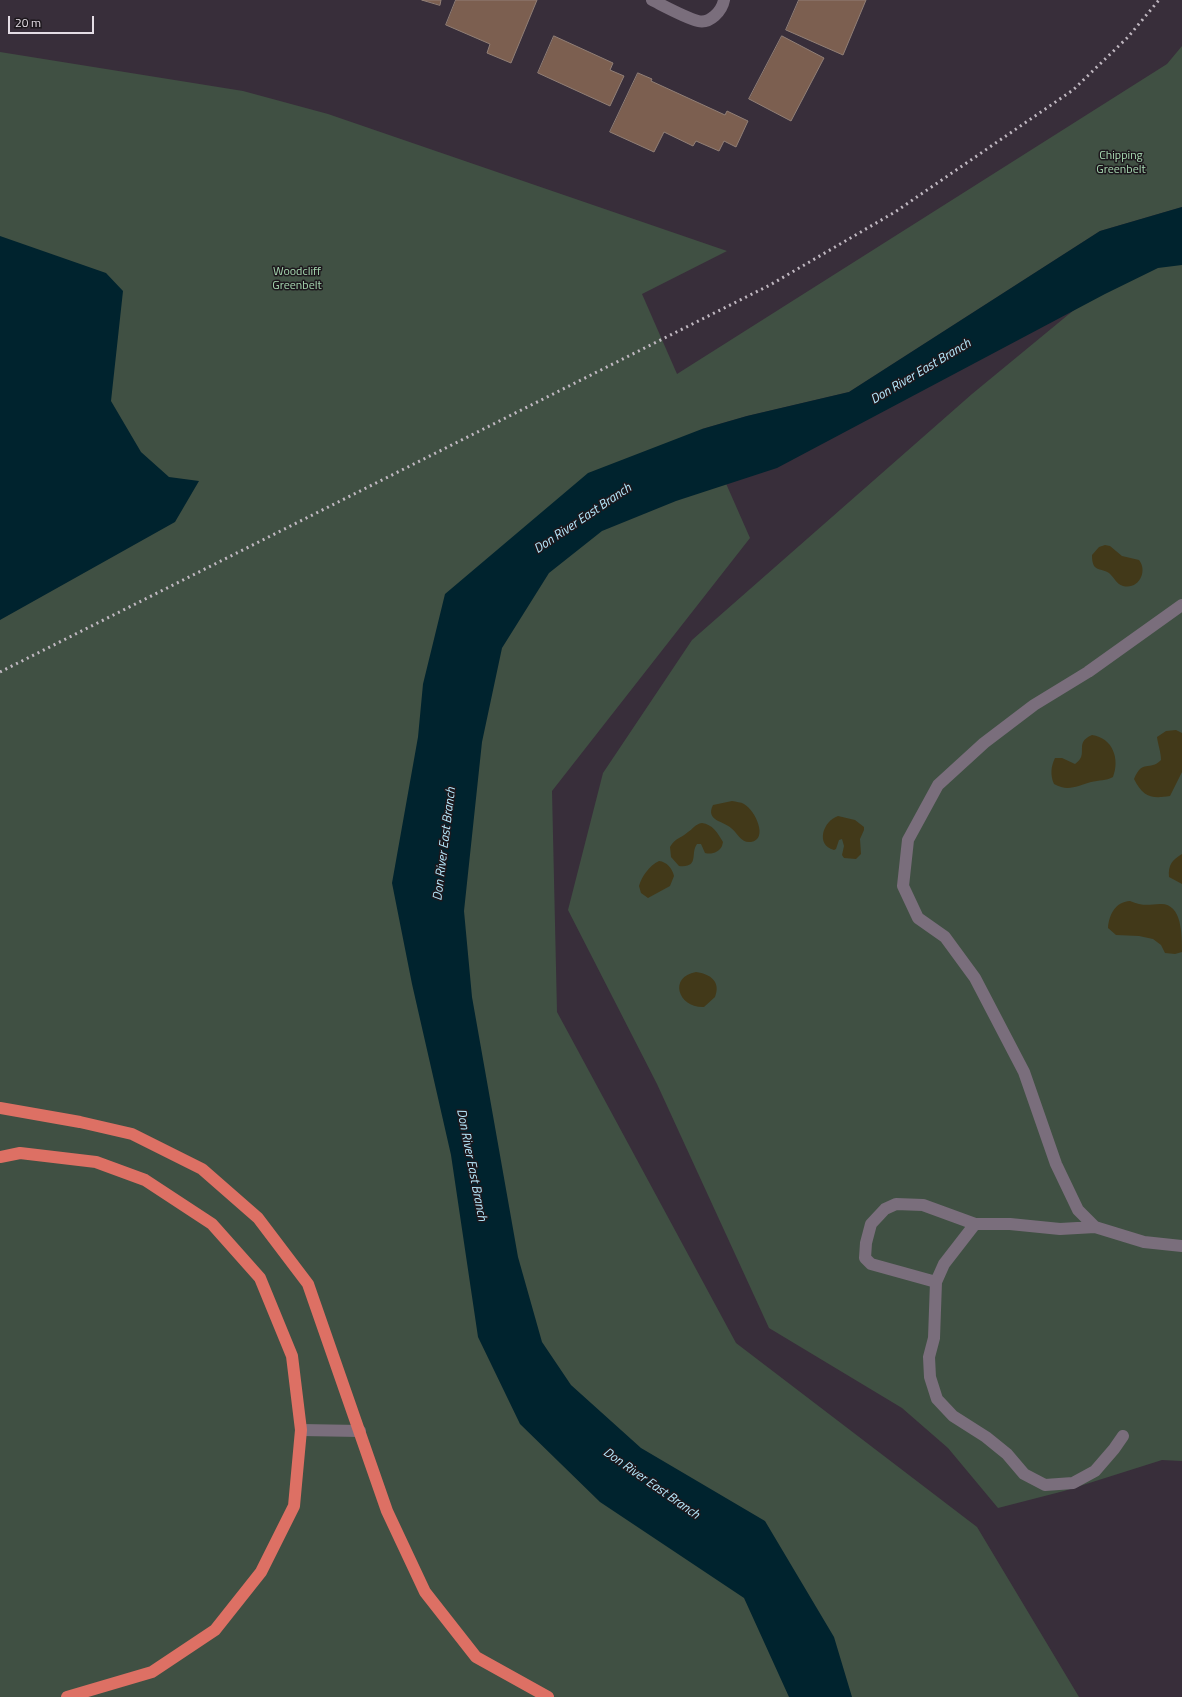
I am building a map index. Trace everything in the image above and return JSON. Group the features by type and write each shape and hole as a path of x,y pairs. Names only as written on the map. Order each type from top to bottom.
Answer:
{"highway":[{"path":"0,1108 80,1122 132,1134 202,1169 258,1218 308,1284 388,1510 425,1592 476,1657 548,1697"},
{"path":"0,1157 20,1153 96,1162 145,1180 212,1224 260,1278 292,1356 301,1430 294,1506 261,1572 215,1630 152,1672 67,1697"}],"street":[{"path":"652,0 699,22 709,20 717,14 723,6 724,0"},
{"path":"1095,1227 1078,1210 1056,1164 1024,1072 975,978 945,937 918,918 903,886 908,840 938,785 984,743 1034,705 1088,672 1182,605"},
{"path":"936,1282 871,1264 865,1258 866,1243 871,1224 885,1209 896,1204 923,1205 975,1224 1010,1224 1060,1229 1095,1227 1144,1242 1182,1246"},
{"path":"975,1224 944,1264 936,1282 934,1338 929,1357 930,1377 937,1399 953,1416 986,1437 1007,1454 1024,1474 1044,1485 1073,1483 1095,1471 1123,1436"},
{"path":"301,1430 360,1431"}],"green space":[{"path":"1182,46 1182,207 1100,231 849,392 747,416 702,429 750,538 552,791 557,1012 736,1343 977,1527 1079,1697 0,1697 0,52 243,91 328,114 727,251 642,294 677,374 1167,64"},
{"path":"1182,221 1182,1461 1162,1460 1064,1491 998,1508 948,1448 902,1408 769,1328 657,1084 568,910 603,773 692,640 972,394"}],"sand":[{"path":"1105,545 1110,546 1122,556 1139,560 1142,564 1142,574 1140,579 1134,585 1123,586 1109,573 1093,565 1092,555 1099,547"},
{"path":"1176,730 1182,733 1182,772 1170,796 1153,797 1144,793 1134,779 1140,769 1153,765 1161,760 1157,737 1166,731"},
{"path":"1092,735 1105,740 1113,750 1116,763 1113,777 1072,788 1064,788 1054,784 1052,771 1055,758 1062,758 1075,764 1081,756 1083,742 1086,738"},
{"path":"732,801 743,803 756,818 760,830 759,836 756,840 751,842 744,841 731,828 716,820 711,814 713,805"},
{"path":"838,816 855,820 864,827 860,839 861,854 856,859 844,858 842,855 844,846 842,839 839,840 836,849 834,850 824,843 823,833 825,828 828,823"},
{"path":"702,823 709,825 719,835 723,842 721,848 708,854 705,853 701,844 697,844 690,865 679,866 671,857 670,847 676,840 696,825"},
{"path":"1182,854 1182,884 1169,877 1169,869 1171,863"},
{"path":"659,861 669,866 674,876 670,886 648,898 641,893 639,886 646,872"},
{"path":"1130,901 1148,905 1167,905 1173,909 1177,914 1181,929 1182,952 1175,954 1165,953 1161,945 1153,939 1139,936 1116,935 1108,928 1111,914 1114,910 1120,904"},
{"path":"696,972 710,977 716,983 717,987 715,997 704,1007 695,1006 688,1003 680,992 679,986 682,980 687,975"}],"water":[{"name":"Don River East Branch","path":"1182,207 1182,265 1158,268 1105,294 777,468 676,501 602,531 549,573 502,648 482,742 464,911 472,997 518,1257 542,1342 571,1385 641,1448 765,1521 834,1637 852,1697 789,1697 744,1598 600,1502 520,1424 478,1337 451,1155 412,984 392,883 418,737 423,684 445,594 588,473 702,429 747,416 849,392 1100,231"},
{"path":"0,236 106,273 123,291 111,401 141,452 169,477 199,481 175,522 0,620"}],"building":[{"path":"422,0 441,0 440,5"},
{"path":"456,0 537,0 511,63 487,53 490,44 446,25"},
{"path":"799,0 866,0 843,55 786,30"},
{"path":"554,36 613,63 610,70 624,76 610,106 538,73"},
{"path":"782,36 824,58 791,121 749,99"},
{"path":"638,73 652,79 651,81 725,115 727,111 748,121 736,147 724,141 719,151 696,141 693,146 664,132 654,152 610,132"}],"railway":[{"path":"0,672 770,285 895,212 1073,90 1128,37 1159,0"}],"park label":[{"name":"Chipping Greenbelt","path":"1121,163"},
{"name":"Woodcliff Greenbelt","path":"297,279"}]}
